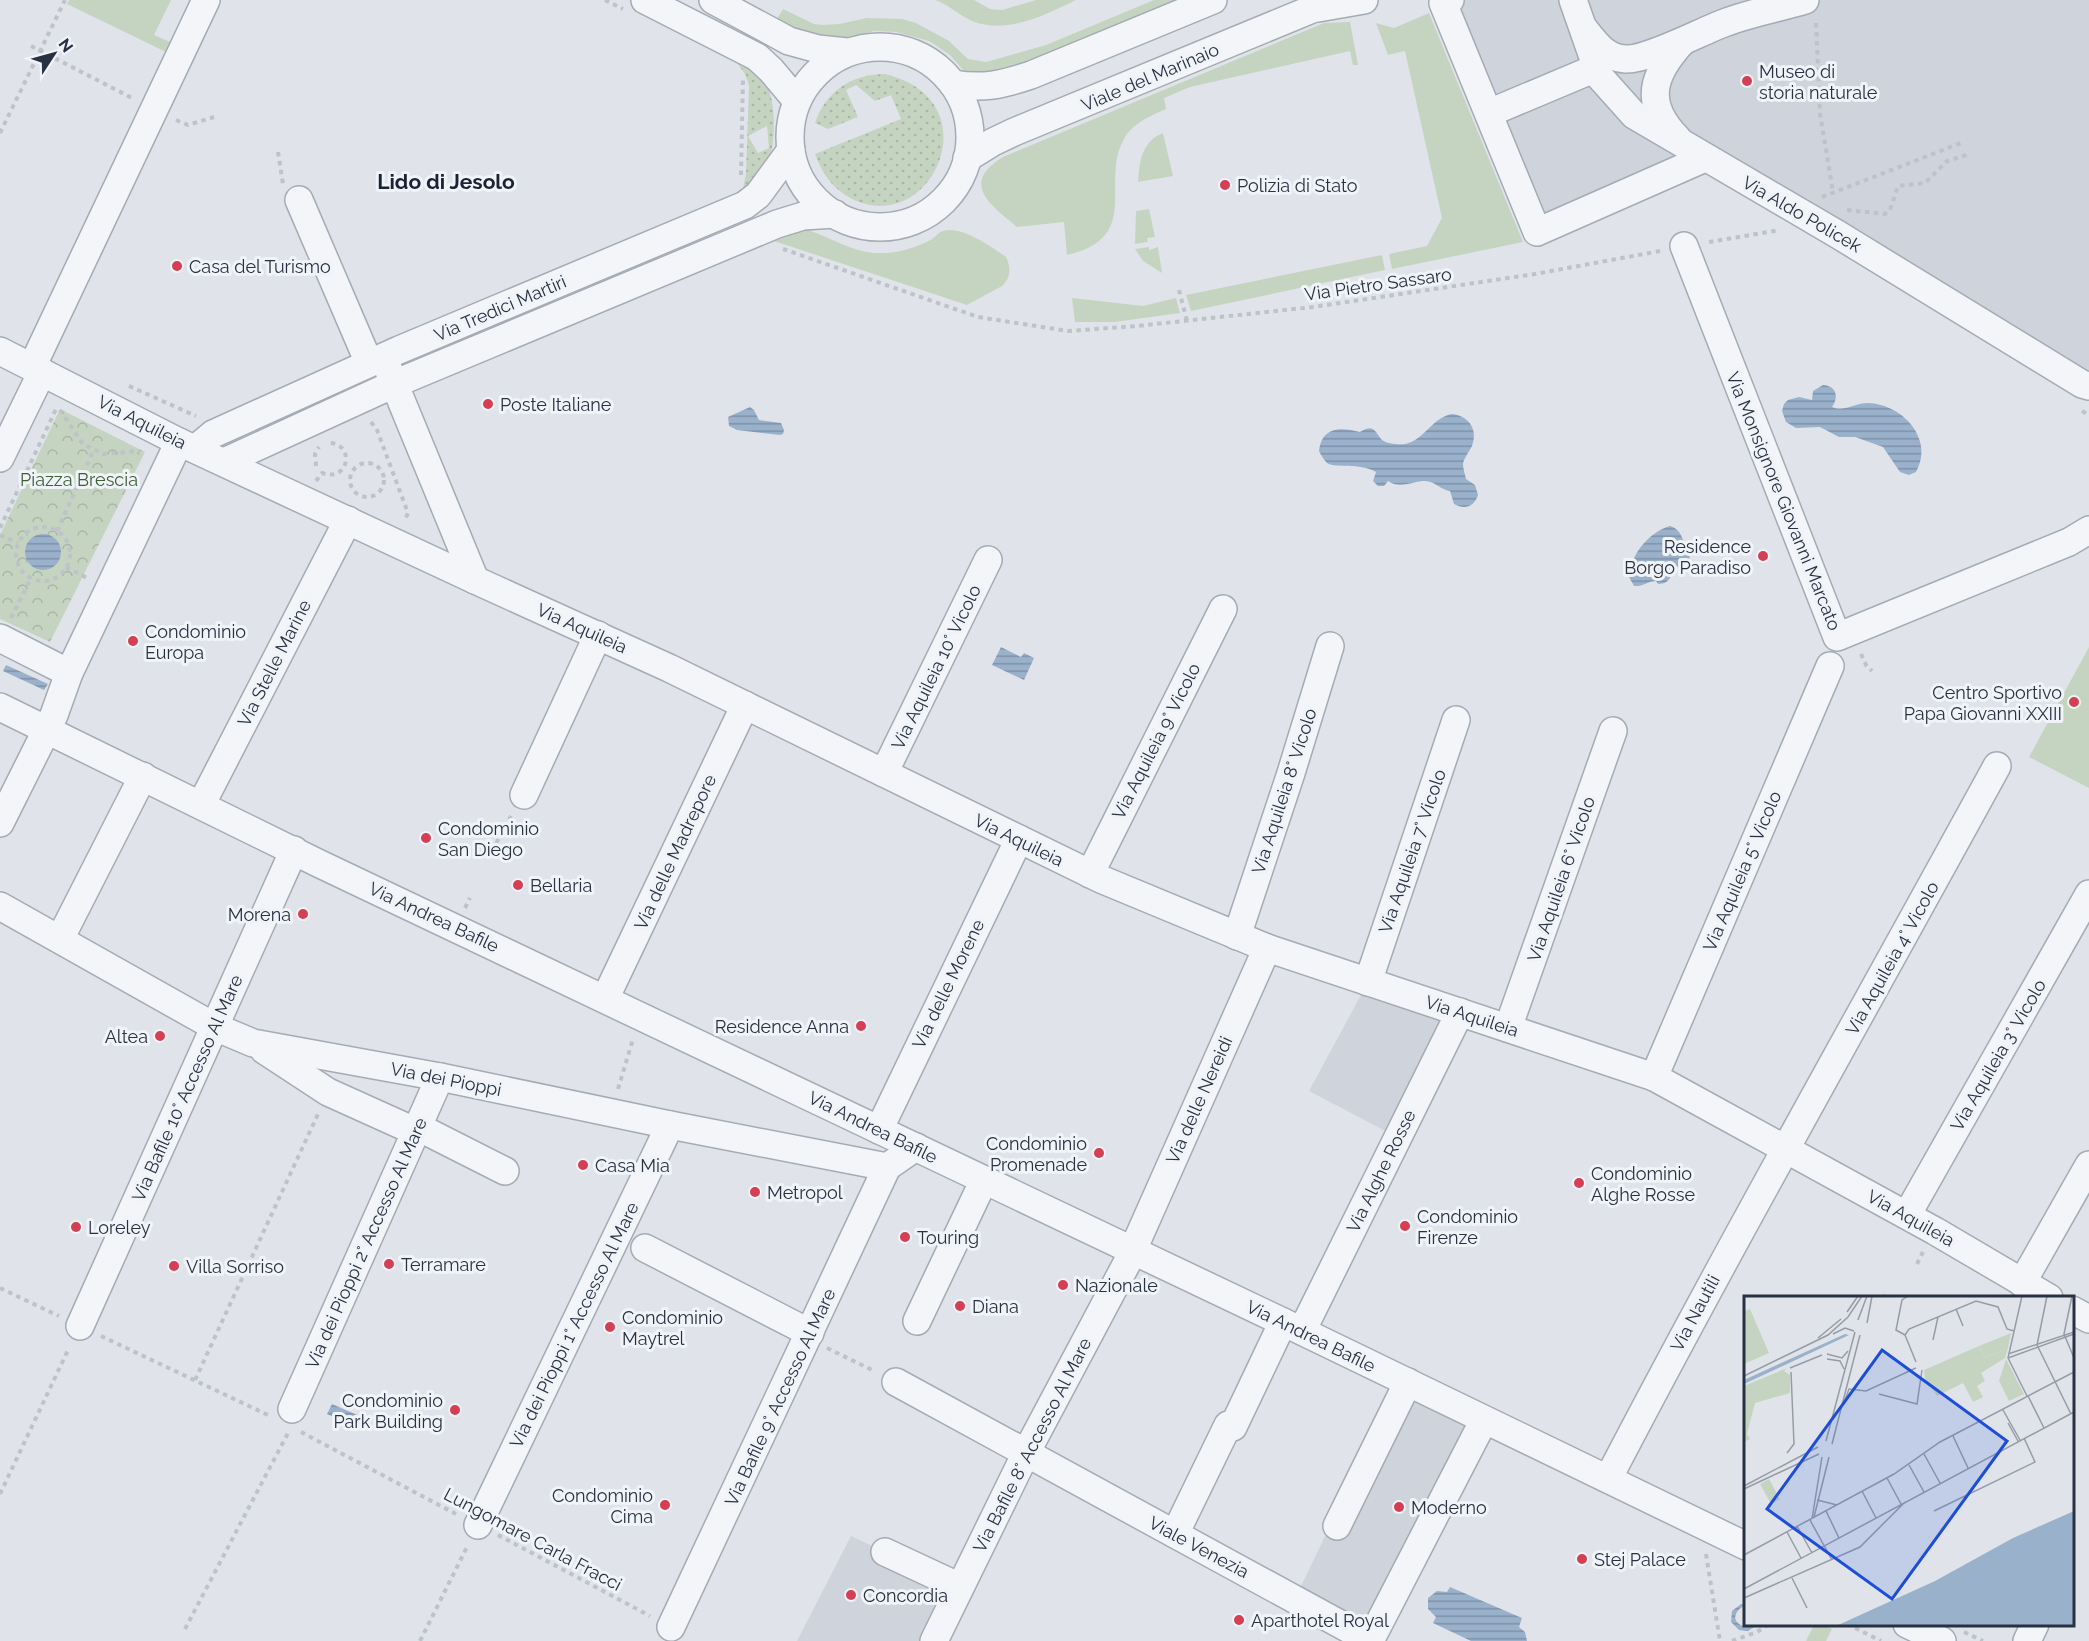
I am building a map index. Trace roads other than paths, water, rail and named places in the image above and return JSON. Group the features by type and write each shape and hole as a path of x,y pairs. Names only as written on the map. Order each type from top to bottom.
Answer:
{"street":[{"path":"0,458 37,369 206,0"},
{"path":"713,0 789,41 818,49 847,52 871,47 896,48 920,56 940,70 952,84 965,107 969,123 968,158 961,176 947,197 932,210 915,220 879,227 858,224 835,214 816,201 802,181 791,150 792,117 797,101 809,80 826,64 847,52"},
{"path":"952,84 975,88 1003,84 1022,78 1214,0"},
{"path":"1323,5 1364,0"},
{"path":"1450,0 1443,3 1537,232 1705,158"},
{"name":"Via Aldo Policek","path":"1574,0 1600,77 1634,116 1837,234 2087,387"},
{"path":"635,5 757,57 797,101"},
{"name":"Viale del Marinaio","path":"968,158 1014,132 1323,5"},
{"path":"1583,27 1597,46 1617,58 1636,59 1725,22 1774,5 1810,8"},
{"path":"1682,143 1668,129 1661,117 1656,103 1656,80 1665,60 1683,40"},
{"path":"1489,113 1596,68"},
{"name":"Via Tredici Martiri","path":"187,445 376,360 745,205 758,195 791,150"},
{"path":"300,200 376,360 394,384 475,580"},
{"name":"Via Tredici Martiri","path":"224,462 394,384 777,224 803,216 835,214"},
{"name":"Via Monsignore Giovanni Marcato","path":"1684,246 1837,637 2069,542 2089,530"},
{"name":"Via Aquileia","path":"0,351 187,445 669,668 1090,874 1267,948 1654,1077 1907,1215 2046,1296"},
{"path":"0,823 48,729 69,673 187,445"},
{"name":"Via Stelle Marine","path":"201,805 348,520"},
{"name":"Via Aquileia 10° Vicolo","path":"884,773 988,560"},
{"name":"Via Aquileia 9° Vicolo","path":"1090,874 1223,609"},
{"path":"524,795 598,635"},
{"path":"1,638 69,673"},
{"name":"Via Aquileia 8° Vicolo","path":"1237,936 1330,646"},
{"name":"Via Aquileia 5° Vicolo","path":"1654,1077 1830,666"},
{"name":"Via delle Madrepore","path":"605,999 745,705"},
{"name":"Via Andrea Bafile","path":"0,707 1744,1545"},
{"name":"Via Aquileia 7° Vicolo","path":"1368,982 1456,720"},
{"name":"Via Aquileia 6° Vicolo","path":"1508,1028 1613,731"},
{"name":"Via Aquileia 4° Vicolo","path":"1786,1149 1997,766"},
{"path":"60,939 143,776"},
{"name":"Via delle Morene","path":"879,1130 1019,839"},
{"name":"Via Bafile 10° Accesso Al Mare","path":"80,1326 294,850"},
{"name":"Via Aquileia 3° Vicolo","path":"1907,1215 2089,894"},
{"name":"Via dei Pioppi","path":"0,906 215,1027 253,1043 440,1077 887,1167"},
{"name":"Via delle Nereidi","path":"1132,1251 1267,948"},
{"name":"Via Alghe Rosse","path":"1175,1534 1228,1425 1233,1427 1293,1327 1460,1012"},
{"path":"253,1043 328,1092 414,1128 505,1172"},
{"name":"Via dei Pioppi 2° Accesso Al Mare","path":"292,1418 414,1128 440,1077"},
{"name":"Via dei Pioppi 1° Accesso Al Mare","path":"478,1525 670,1125"},
{"path":"887,1167 916,1147"},
{"name":"Via Nautili","path":"1608,1479 1722,1263 1786,1149"},
{"path":"2022,1282 2089,1165"},
{"name":"Via Bafile 9° Accesso Al Mare","path":"671,1627 887,1167"},
{"path":"917,1321 984,1180"},
{"path":"645,1248 809,1336"},
{"name":"Via Bafile 8° Accesso Al Mare","path":"934,1641 1026,1453 1132,1251"},
{"path":"2074,1311 2089,1319"},
{"name":"Viale Venezia","path":"896,1382 1371,1641"},
{"path":"1337,1526 1408,1382"},
{"path":"1371,1641 1484,1420"},
{"path":"885,1552 960,1587"},
{"path":"1910,1626 1942,1641"},
{"path":"2027,1641 2034,1626"}],"water":[{"path":"1823,385 1834,390 1836,400 1832,407 1846,408 1868,403 1881,405 1903,417 1918,436 1921,447 1921,460 1916,472 1909,475 1900,472 1883,447 1855,437 1839,437 1820,427 1796,428 1786,422 1782,411 1788,400 1799,397 1812,400 1813,391"},
{"path":"750,407 759,420 781,423 783,434 737,430 729,426 728,417"},
{"path":"1453,414 1468,421 1474,435 1472,446 1463,464 1466,479 1475,485 1478,495 1469,506 1462,507 1454,504 1450,491 1427,481 1396,485 1388,481 1384,486 1378,486 1373,481 1376,472 1362,467 1331,465 1326,462 1319,451 1324,437 1334,430 1346,429 1360,432 1371,428 1384,441 1405,444 1418,438 1440,419"},
{"path":"1670,526 1678,531 1682,538 1690,555 1688,564 1682,569 1679,565 1663,584 1653,581 1634,586 1629,577 1637,553 1655,533"},
{"path":"43,534 56,539 61,552 56,565 43,570 30,565 25,552 30,539"},
{"path":"1001,647 1021,657 1024,653 1034,658 1024,680 992,665"},
{"path":"6,665 48,684 44,690 3,671"},
{"path":"332,1404 364,1418 360,1429 327,1414"},
{"path":"1450,1587 1522,1618 1519,1627 1525,1632 1527,1641 1471,1641 1433,1623 1436,1617 1428,1609 1428,1598 1437,1591 1447,1592"},
{"path":"1744,1604 1736,1614 1736,1620 1744,1626 1756,1626 1748,1631 1739,1630 1731,1622 1732,1611"}],"place":[{"name":"Museo di storia naturale","path":"1747,81"},
{"name":"Polizia di Stato","path":"1225,185"},
{"name":"Casa del Turismo","path":"177,266"},
{"name":"Poste Italiane","path":"488,404"},
{"name":"Residence Borgo Paradiso","path":"1763,556"},
{"name":"Condominio Europa","path":"133,641"},
{"name":"Centro Sportivo Papa Giovanni XXIII","path":"2074,702"},
{"name":"Condominio San Diego","path":"426,838"},
{"name":"Bellaria","path":"518,885"},
{"name":"Morena","path":"303,914"},
{"name":"Residence Anna","path":"861,1026"},
{"name":"Altea","path":"160,1036"},
{"name":"Condominio Promenade","path":"1099,1153"},
{"name":"Casa Mia","path":"583,1165"},
{"name":"Condominio Alghe Rosse","path":"1579,1183"},
{"name":"Metropol","path":"755,1192"},
{"name":"Condominio Firenze","path":"1405,1226"},
{"name":"Loreley","path":"76,1227"},
{"name":"Touring","path":"905,1237"},
{"name":"Terramare","path":"389,1264"},
{"name":"Villa Sorriso","path":"174,1266"},
{"name":"Nazionale","path":"1063,1285"},
{"name":"Diana","path":"960,1306"},
{"name":"Condominio Maytrel","path":"610,1327"},
{"name":"Condominio Park Building","path":"455,1410"},
{"name":"Condominio Cima","path":"665,1505"},
{"name":"Moderno","path":"1399,1507"},
{"name":"Stej Palace","path":"1582,1559"},
{"name":"Concordia","path":"851,1595"},
{"name":"Aparthotel Royal","path":"1239,1620"}],"district":[{"name":"Lido di Jesolo","path":"446,181"}],"park label":[{"name":"Piazza Brescia","path":"79,479"}]}
